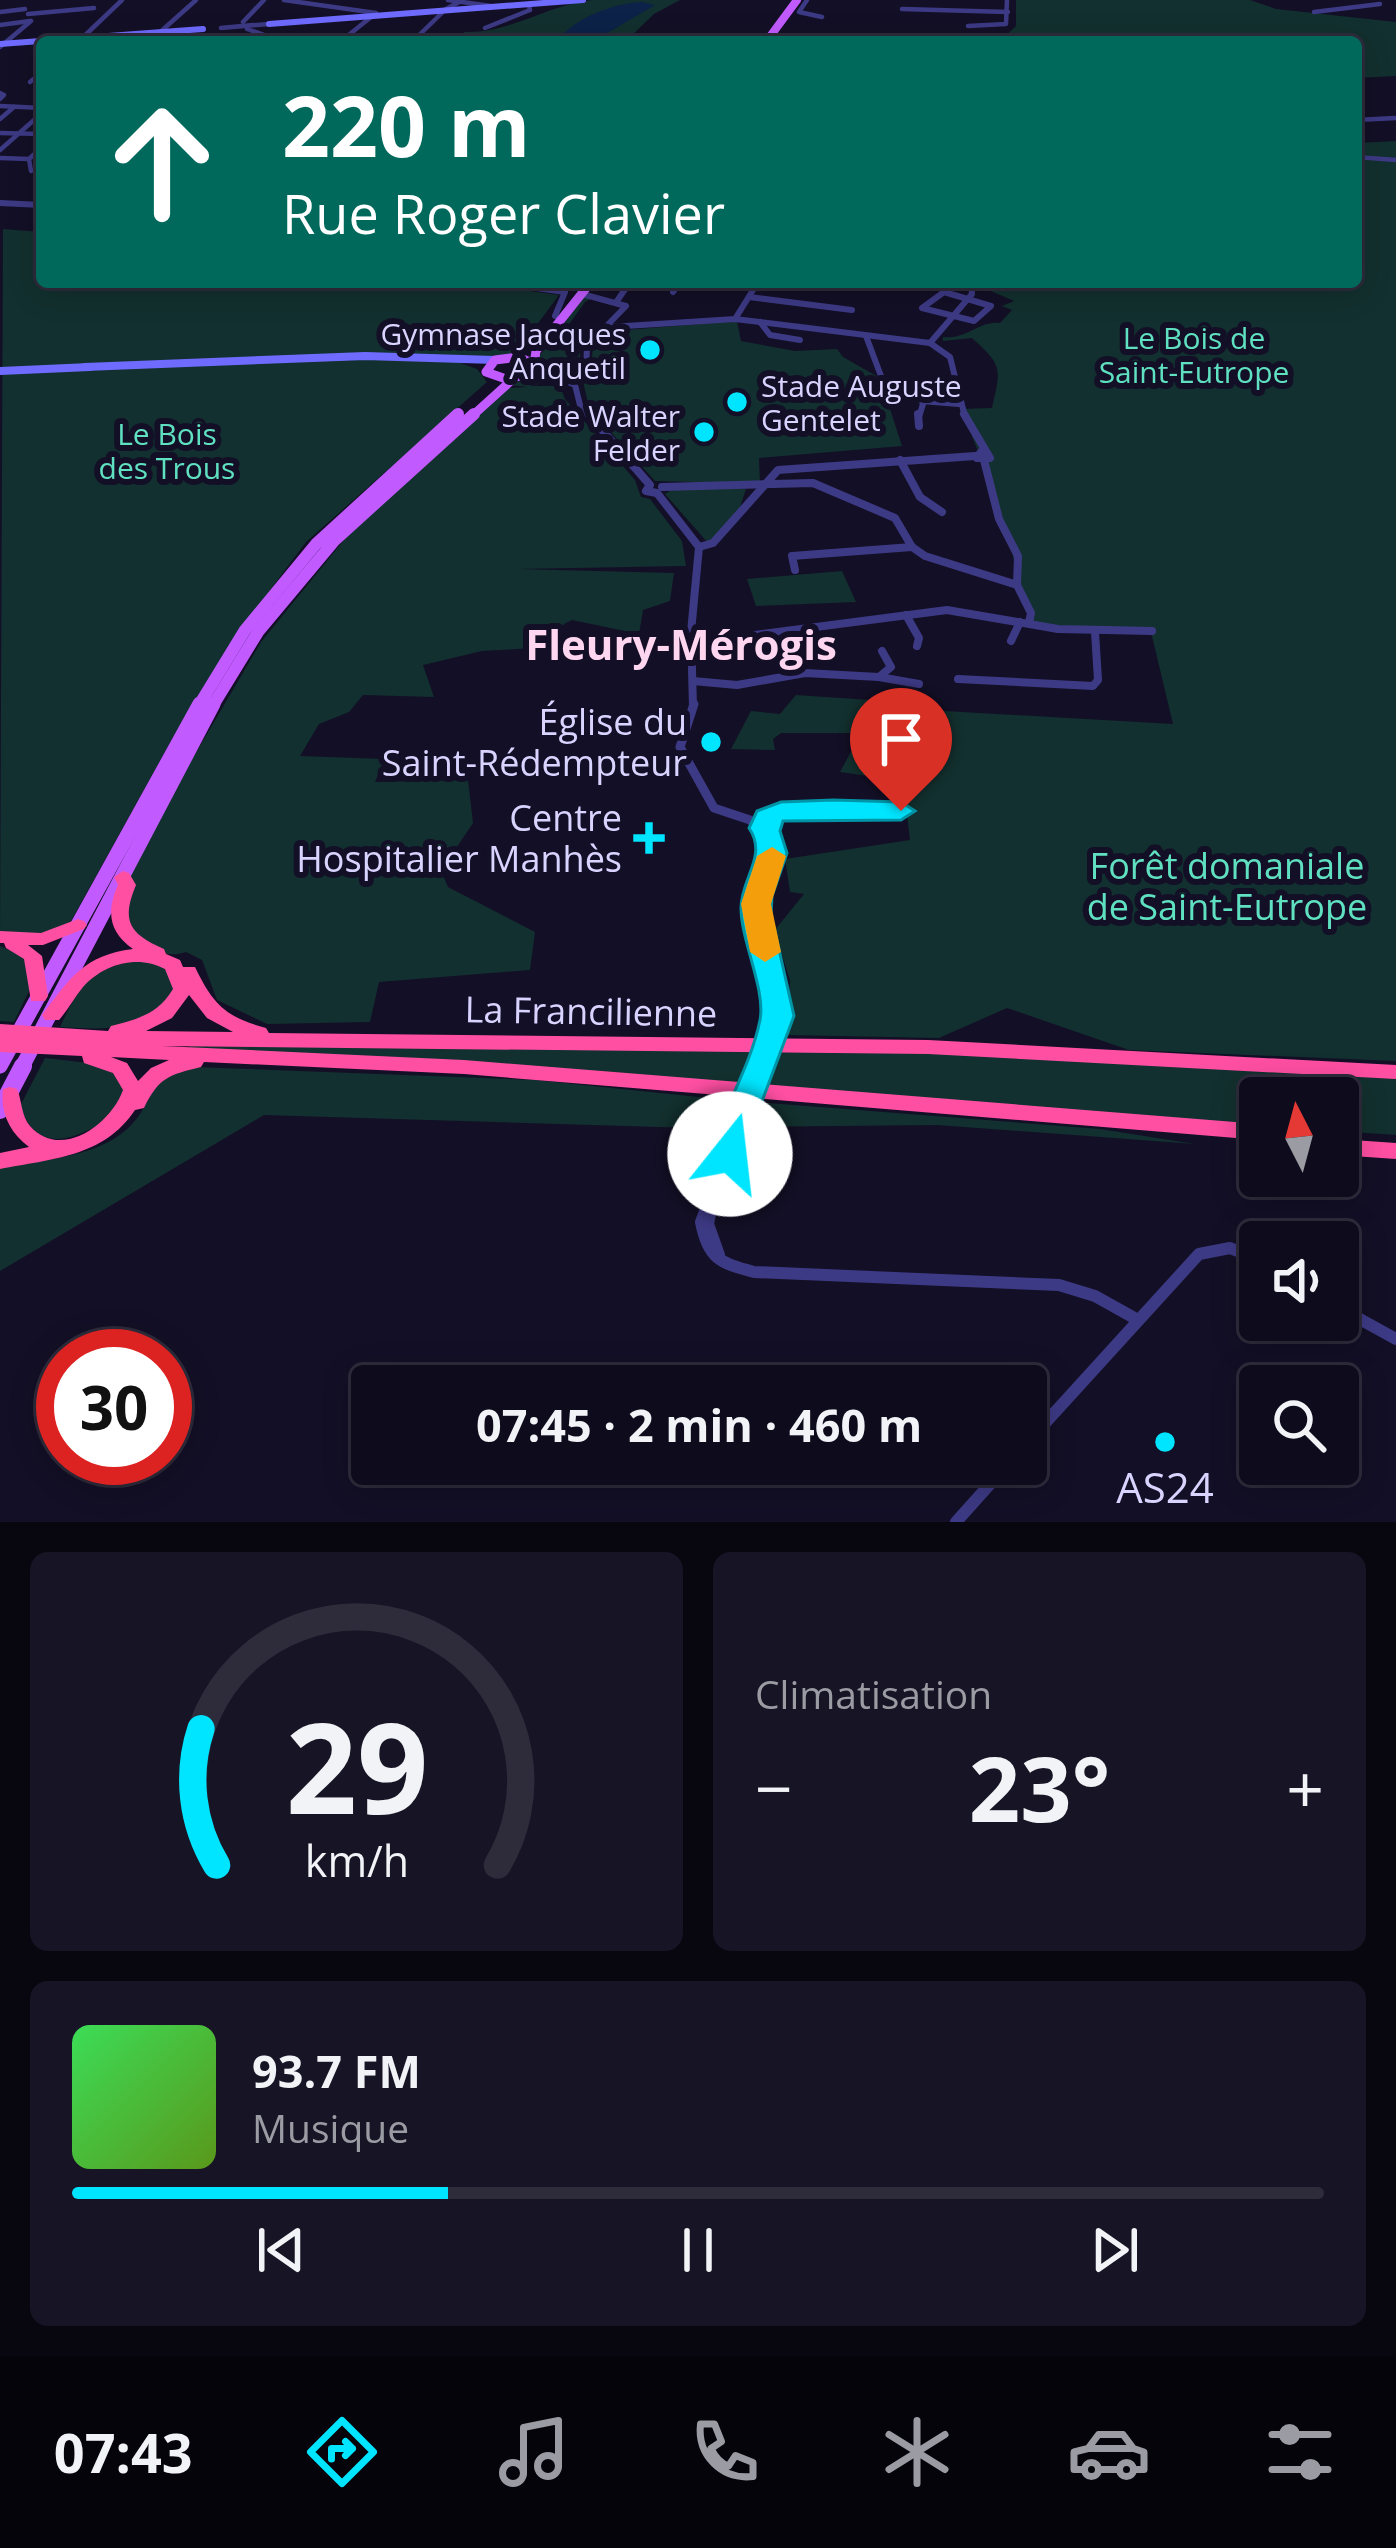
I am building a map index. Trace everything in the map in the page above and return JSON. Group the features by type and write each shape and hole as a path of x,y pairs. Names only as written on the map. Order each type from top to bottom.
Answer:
{"highway":[{"path":"123,877 127,884 116,905 124,934 181,963 196,994 217,1017 238,1028 295,1040"},
{"path":"0,939 43,940 78,925"},
{"path":"0,939 33,956 33,1005"},
{"path":"52,1015 78,980 113,960 154,956 179,972 183,989 162,1017 134,1029 86,1037"},
{"name":"La Francilienne","path":"5,1038 928,1047 1396,1072"},
{"name":"La Francilienne","path":"5,1038 62,1049 464,1067 1216,1129 1239,1138"},
{"path":"5,1102 18,1127 38,1143 77,1144 117,1125 131,1103 133,1090 126,1074 106,1062 62,1049"},
{"path":"0,1162 96,1142 122,1126 136,1108 141,1090 161,1070 228,1056"},
{"path":"1359,1142 1396,1141"},
{"path":"1359,1145 1396,1151"}],"main road":[{"path":"269,24 583,0"},
{"path":"770,36 790,3"},
{"path":"762,36 790,3"},
{"path":"120,36 203,29"},
{"path":"2,45 36,43"},
{"path":"0,1066 5,1038 33,1005 197,707 245,630 329,530 491,368 520,357 555,316 590,289"},
{"path":"5,1102 224,686 258,632 335,540 534,366 536,351 590,289"},
{"path":"0,371 436,356 518,378"},
{"path":"520,357 534,366"}],"street":[{"path":"21,0 28,15"},
{"path":"85,36 124,4 122,0"},
{"path":"156,36 196,0"},
{"path":"221,28 230,32 248,26 264,0"},
{"path":"284,0 376,13 347,36"},
{"path":"448,0 496,7"},
{"path":"807,0 799,12 822,17"},
{"path":"968,26 1004,25 1007,0"},
{"path":"419,36 462,1"},
{"path":"1314,12 1380,4"},
{"path":"485,28 530,10 530,5"},
{"path":"0,12 28,15 94,8"},
{"path":"902,9 1008,12"},
{"path":"930,21 932,14 944,15"},
{"path":"0,25 28,15"},
{"path":"2,45 28,15"},
{"path":"203,29 269,24"},
{"path":"248,26 270,36"},
{"path":"30,82 36,77"},
{"path":"1,108 36,109"},
{"path":"0,154 36,116"},
{"path":"1362,121 1396,118"},
{"path":"0,133 36,134"},
{"path":"28,159 36,152"},
{"path":"0,154 28,159"},
{"path":"1362,157 1396,160"},
{"path":"28,159 31,171"},
{"path":"0,203 36,205"},
{"path":"539,288 567,295 555,316"},
{"path":"518,378 572,382 586,374 587,346 610,327 627,288"},
{"path":"673,292 676,288"},
{"path":"735,319 754,288"},
{"path":"931,343 969,298 970,288"},
{"path":"590,289 621,302"},
{"path":"937,293 969,298 991,306 977,321 922,307 937,293"},
{"path":"749,297 854,308 839,332"},
{"path":"610,327 735,319 931,343 950,357 958,401 999,519 1018,556 1016,585 1030,613 1010,640"},
{"path":"760,322 770,335 800,340"},
{"path":"866,336 881,376"},
{"path":"534,366 572,382 580,405 656,488 699,547 692,643 694,703 682,752 714,808 750,820 751,825 765,823 781,811 901,811"},
{"path":"916,384 917,397 923,402 958,401"},
{"path":"919,426 917,408 923,402"},
{"path":"699,547 713,543 775,472 980,456"},
{"path":"900,460 920,497 942,512"},
{"path":"656,488 816,484 895,518 912,547 936,561 1016,585"},
{"path":"795,570 792,556 912,547"},
{"path":"692,643 947,610 1095,632 1152,631"},
{"path":"906,615 919,638 917,646"},
{"path":"958,679 1093,686 1098,680 1095,632"},
{"path":"879,677 891,667 882,651"},
{"path":"693,681 737,685 805,673 919,684"},
{"path":"765,823 772,849 757,896 758,923 778,1016 703,1207 703,1238 718,1263 763,1270 1059,1285 1138,1320"},
{"path":"1047,1421 1198,1254 1222,1246 1239,1252"},
{"path":"1359,1318 1396,1339"},
{"path":"956,1522 989,1485"}],"green space":[{"path":"592,0 680,0 654,14 631,36 460,36 497,29"},
{"path":"1016,0 1250,0 1276,9 1396,22 1396,76 1362,78 1362,36 1005,36 1016,26"},
{"name":"Forêt domaniale de Saint-Eutrope","path":"1396,141 1396,1061 1129,1050 1007,1008 939,1038 787,1035 790,980 774,931 804,894 790,892 785,859 910,840 903,781 840,772 875,707 1173,724 1151,632 1029,623 1002,520 961,409 992,408 997,368 972,338 943,341 943,337 1000,323 1012,310 1002,306 1014,301 984,288 1362,288 1362,143"},
{"name":"Le Bois des Trous","path":"3,229 36,232 36,288 507,288 559,295 516,353 458,362 477,369 487,382 306,542 241,629 172,739 66,930 55,936 0,937"},
{"path":"584,297 593,298 565,330 596,334 580,351 581,373 562,366 540,368 537,359"},
{"name":"Stade Auguste Gentelet","path":"737,321 741,341 795,351 837,349 880,378 902,446 759,458 760,484 655,481 589,408 583,381 590,374 593,347 613,331"},
{"path":"528,378 558,380 529,386 560,386 565,399 635,480 641,497 650,499 682,541 686,566 518,569 674,573 670,601 643,610 639,634 572,620 564,624 551,647 482,651 423,665 434,697 363,695 349,712 319,724 300,756 385,759 375,782 468,780 473,823 441,871 448,887 535,932 530,970 379,982 370,1022 267,1024 217,1000 202,960 186,952 154,950 124,934 123,877 261,642 361,519 507,388 528,387 509,385"},
{"path":"675,488 746,489 740,507 709,544 665,494"},
{"path":"842,571 856,602 756,606 747,579"},
{"path":"796,695 870,700 856,733 781,733 773,739 775,750 731,749 751,711 780,714"},
{"path":"0,946 27,958 30,989 14,1022 0,1021"},
{"path":"140,959 163,963 179,990 166,1004 126,1025 60,1027 89,980"},
{"path":"191,1044 967,1053 1396,1076 1396,1135 1359,1132 1359,1077 1239,1077 1239,1125 189,1048"},
{"path":"45,1058 106,1065 125,1080 121,1112 64,1138 39,1134 20,1106"},
{"path":"195,1067 535,1080 737,1101 726,1129 264,1115 0,1271 0,1168 105,1144 133,1123 163,1075"},
{"path":"756,1102 1100,1129 1195,1144 937,1125 746,1127"}],"water":[{"path":"619,5 655,5 602,36 562,36 574,25"}],"slow traffic":[{"path":"765,952 756,904 772,856"}],"place":[{"name":"Gymnase Jacques Anquetil","path":"650,350"},
{"name":"Stade Auguste Gentelet","path":"737,402"},
{"name":"Stade Walter Felder","path":"704,432"},
{"name":"Église du Saint-Rédempteur","path":"711,742"},
{"name":"Centre Hospitalier Manhès","path":"649,838"},
{"name":"AS24","path":"1165,1442"}],"district":[{"name":"Fleury-Mérogis","path":"681,643"}],"route":[{"path":"730,1154 729,1144 778,1016 756,914 757,896 771,862 772,840 763,828 770,824 767,817 781,811 833,808 901,811"}],"park label":[{"name":"Le Bois de Saint-Eutrope","path":"1194,354"}]}
